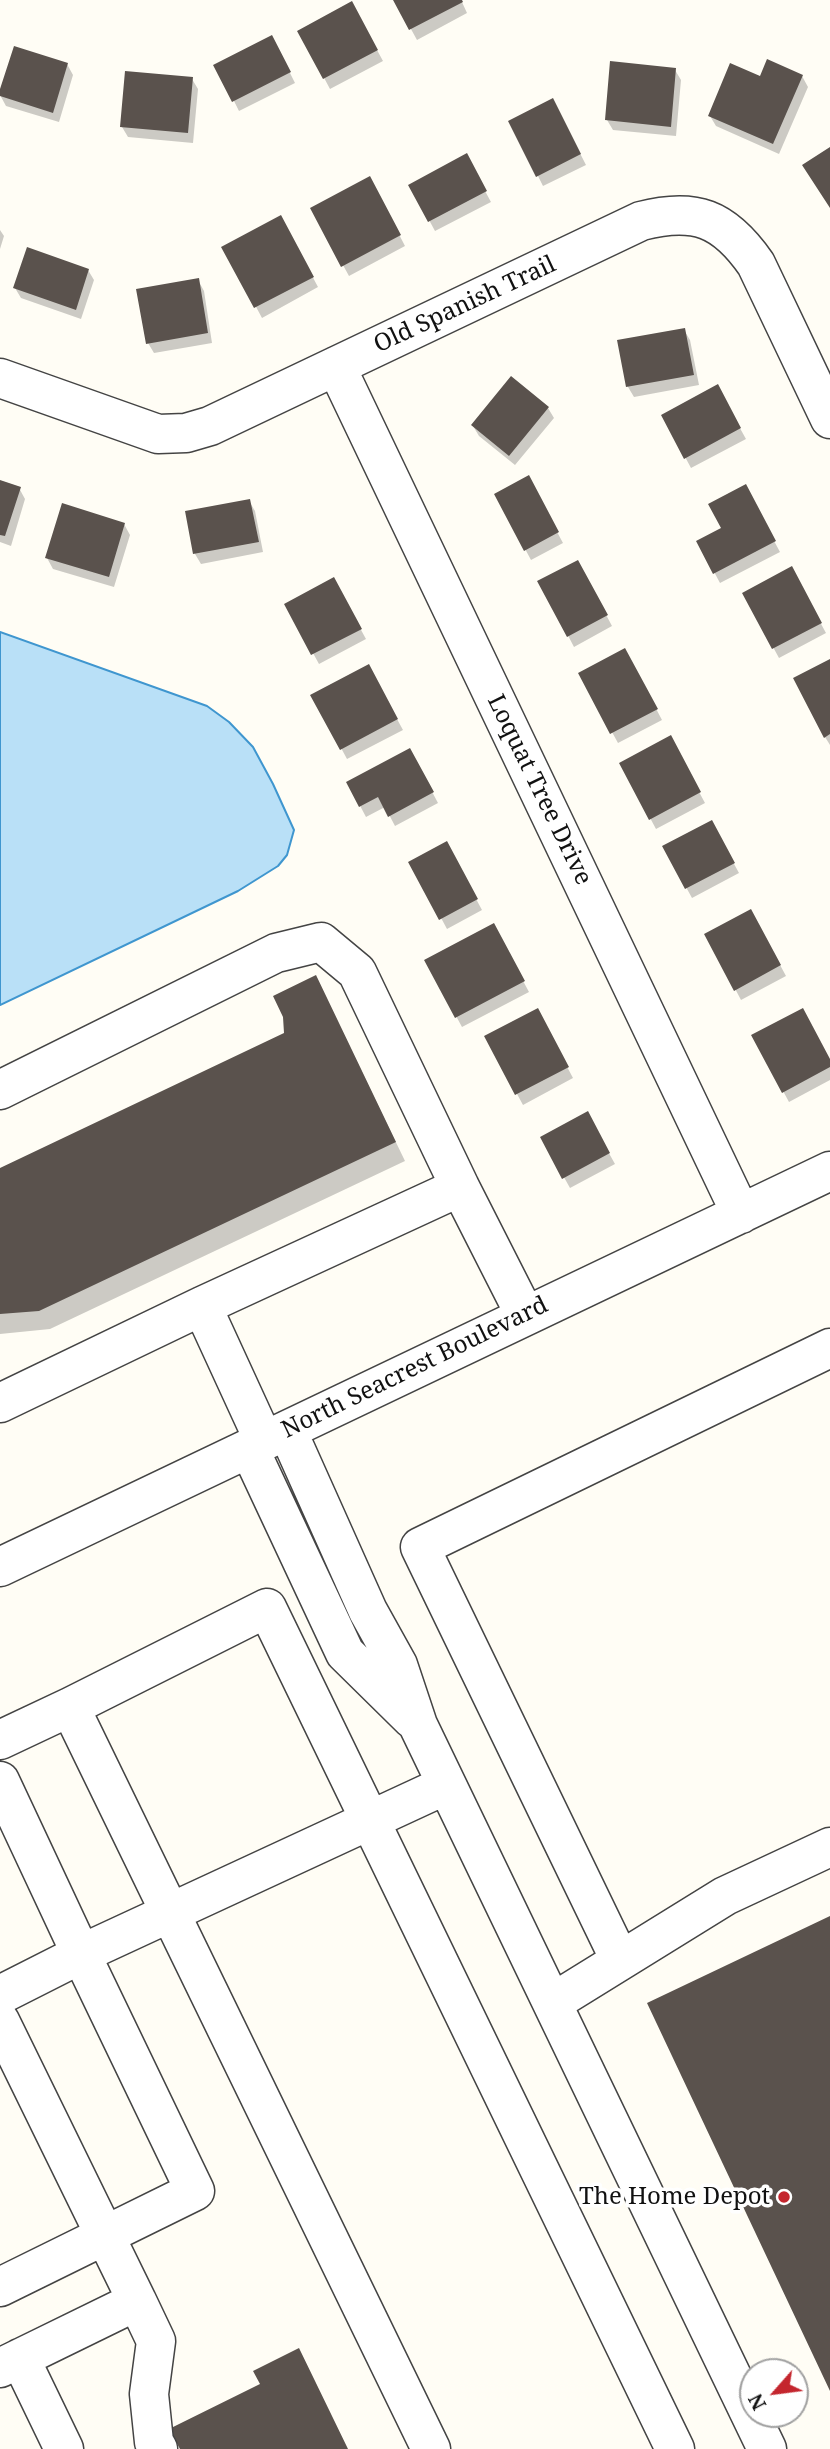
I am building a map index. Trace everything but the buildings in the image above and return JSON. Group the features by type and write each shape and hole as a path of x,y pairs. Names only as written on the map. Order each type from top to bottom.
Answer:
{"street":[{"name":"Old Spanish Trail","path":"0,378 158,433 186,433 210,426 641,221 667,214 694,215 720,225 741,242 756,264 830,419"},
{"name":"Loquat Tree Drive","path":"336,366 741,1214"},
{"path":"0,1090 276,953 321,942 357,972 525,1315"},
{"name":"North Seacrest Boulevard","path":"0,1567 830,1171"},
{"path":"0,1403 460,1187"},
{"path":"202,1306 267,1439 398,1665 418,1725 446,1785 767,2449"},
{"path":"620,1960 420,1547 830,1348"},
{"path":"0,1740 267,1608 675,2449"},
{"path":"71,1707 431,2449"},
{"path":"0,1781 195,2191 0,2287"},
{"path":"0,1995 80,1954 446,1785"},
{"path":"552,2003 725,1896 830,1847"},
{"path":"0,2021 156,2342 149,2394 154,2442 158,2449"},
{"path":"64,2449 10,2363 137,2301"}],"water":[{"path":"0,632 207,706 229,722 253,747 294,830 287,855 278,866 238,891 0,1005"}],"place":[{"name":"The Home Depot","path":"784,2197"}]}
